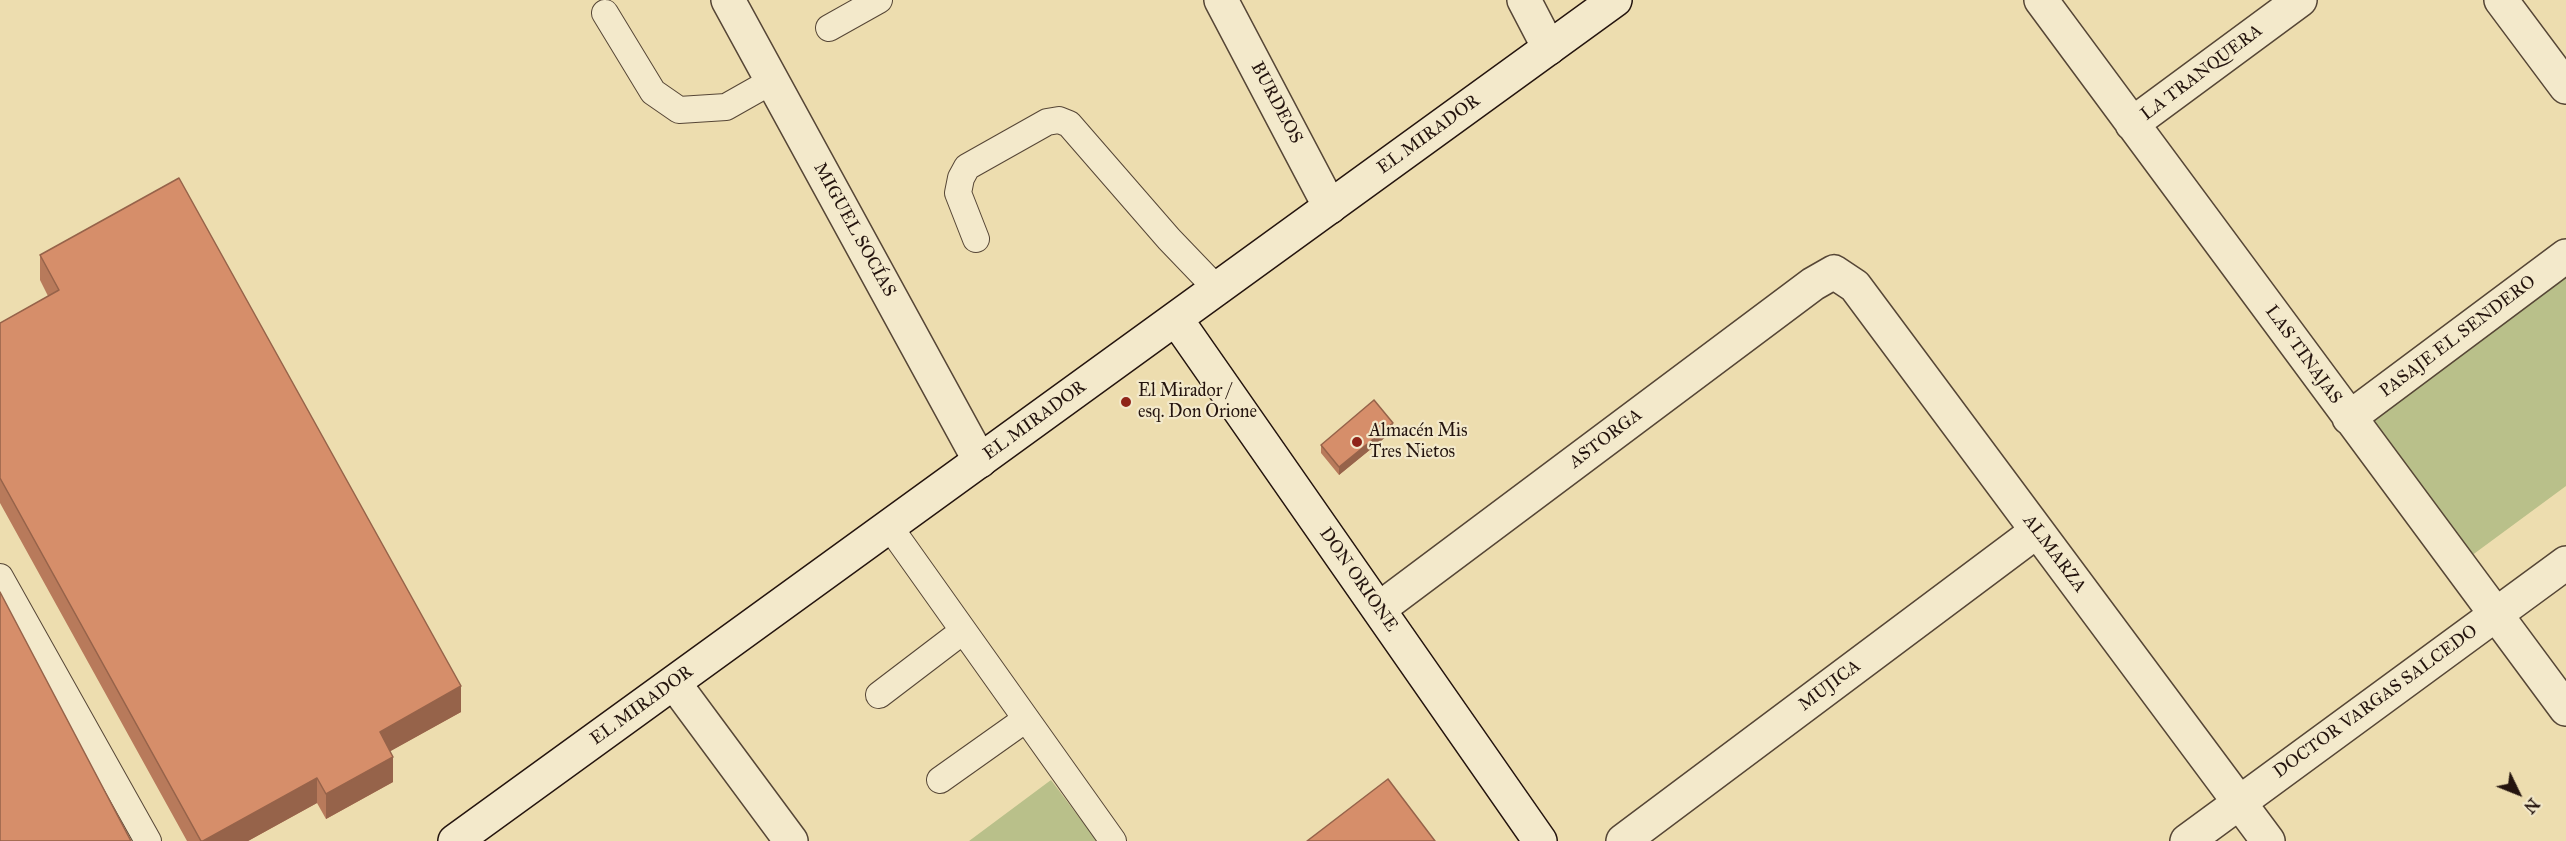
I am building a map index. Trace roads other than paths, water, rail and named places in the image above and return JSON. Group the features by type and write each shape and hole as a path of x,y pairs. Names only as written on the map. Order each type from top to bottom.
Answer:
{"street":[{"name":"MIGUEL SOCÍAS","path":"728,0 980,461"},
{"name":"BURDEOS","path":"1221,0 1330,207"},
{"path":"1524,0 1549,48"},
{"name":"EL MIRADOR","path":"455,841 1615,0"},
{"name":"LAS TINAJAS","path":"2041,0 2566,709"},
{"name":"LA TRANQUERA","path":"2133,124 2300,0"},
{"path":"2501,0 2566,87"},
{"name":"PASAJE EL SENDERO","path":"2349,418 2566,256"},
{"name":"ALMARZA","path":"1834,272 1855,286 2268,841"},
{"name":"ASTORGA","path":"1379,609 1813,284 1834,272"},
{"name":"DON ORIONE","path":"1176,319 1540,841"},
{"name":"MUJICA","path":"1623,841 2037,531"},
{"name":"DOCTOR VARGAS SALCEDO","path":"2187,841 2566,563"},
{"path":"674,683 790,841"}],"lane":[{"path":"829,28 879,0"},
{"path":"605,13 653,92 679,110 726,107 772,81"},
{"path":"976,239 958,193 960,178 967,167 1047,122 1059,120 1069,124 1169,239 1217,289"},
{"path":"890,526 1113,841"},
{"path":"0,577 148,841"},
{"path":"879,695 963,631"},
{"path":"940,780 1026,719"}],"place":[{"name":"El Mirador / esq. Don Orione","path":"1126,402"},
{"name":"Almacén Mis Tres Nietos","path":"1357,442"}]}
